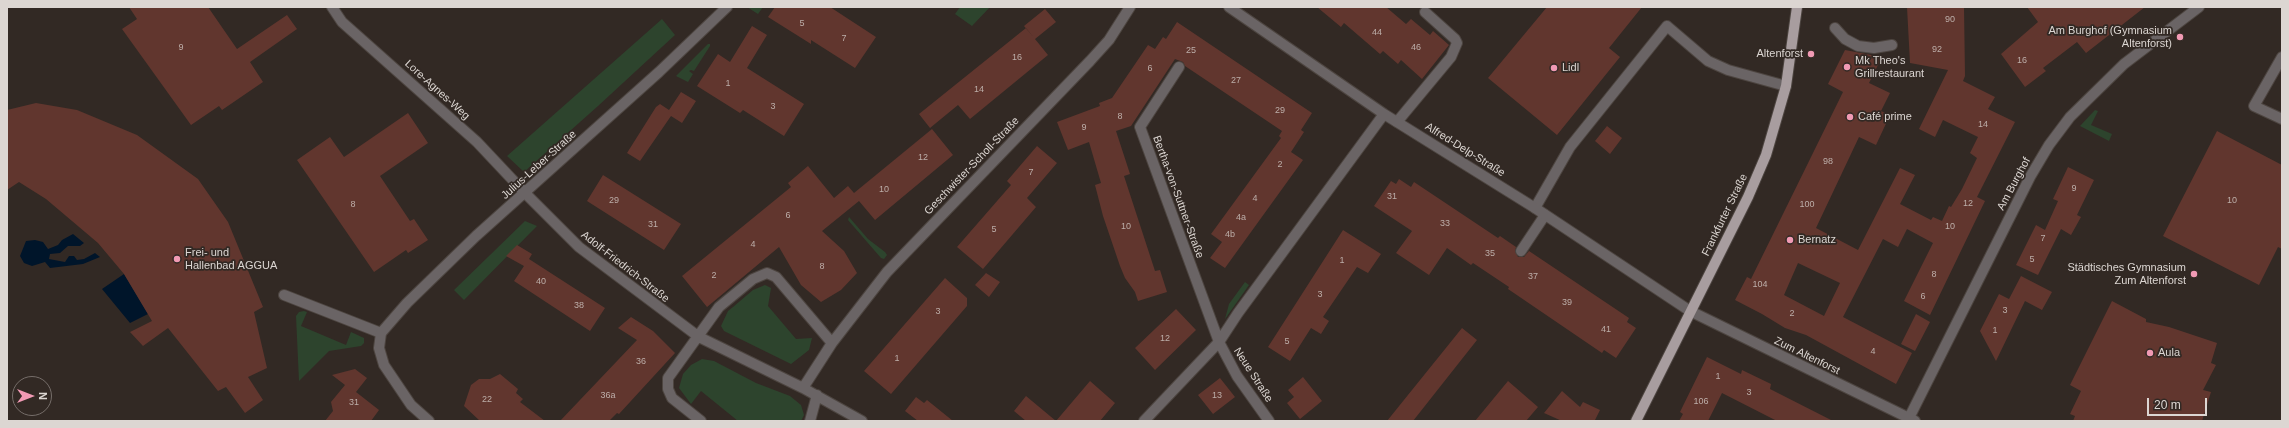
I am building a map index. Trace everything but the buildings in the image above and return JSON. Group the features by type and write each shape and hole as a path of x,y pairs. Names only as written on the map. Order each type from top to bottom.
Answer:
{"main road":[{"name":"Frankfurter Straße","path":"1636,421 1754,184 1775,126 1786,86 1797,7"}],"street":[{"name":"Lore-Agnes-Weg","path":"332,7 342,22 477,142 525,193"},
{"name":"Julius-Leber-Straße","path":"381,333 403,308 471,241 660,72 727,7"},
{"name":"Geschwister-Scholl-Straße","path":"803,388 832,343 887,272 1090,61 1109,40 1130,7"},
{"name":"Am Burghof","path":"1912,420 2030,177 2049,145 2070,117 2124,64 2199,7"},
{"name":"Alfred-Delp-Straße","path":"1234,8 1384,114 1535,208 1690,311"},
{"path":"1397,122 1451,57 1457,43 1455,39 1425,12"},
{"path":"1535,208 1570,147 1667,26 1708,61 1728,70 1786,86"},
{"path":"1834,28 1845,39 1858,46 1874,48 1892,45"},
{"path":"2282,57 2254,106 2282,119"},
{"name":"Bertha-von-Suttner-Straße","path":"1179,67 1140,127 1219,342"},
{"path":"1144,421 1219,342 1238,313 1384,114"},
{"name":"Adolf-Friedrich-Straße","path":"525,193 579,247 699,337 818,395 862,421"},
{"path":"1522,251 1545,215"},
{"path":"701,421 672,398 667,384 672,372 699,337 719,307 753,279 767,273 782,283 832,343"},
{"path":"284,295 381,333 379,348 380,357 392,378 411,405 429,421"},
{"name":"Zum Altenforst","path":"1690,311 1912,420"},
{"name":"Neue Straße","path":"1219,342 1237,376 1269,421"},
{"path":"810,421 818,395"}],"green space":[{"path":"747,7 763,7 758,14"},
{"path":"960,7 990,7 972,26 955,14"},
{"path":"662,19 675,35 524,172 507,156"},
{"path":"708,44 710,44 710,46 694,71 689,71 693,74 688,82 676,76"},
{"path":"2095,110 2098,111 2091,125 2112,134 2109,141 2080,126"},
{"path":"849,217 868,239 885,252 887,255 884,259 881,258 848,220"},
{"path":"525,221 537,226 464,300 454,290"},
{"path":"1245,282 1249,285 1225,319 1229,304"},
{"path":"765,285 771,288 768,306 796,339 812,338 809,350 791,364 724,331 721,326 728,311 753,290"},
{"path":"299,312 307,312 301,326 346,345 351,332 364,338 364,343 361,346 329,351 299,381 296,316"},
{"path":"702,359 714,361 756,383 790,396 801,405 804,415 801,421 738,421 701,391 691,404 679,388 683,374 691,365"}],"water":[{"path":"73,234 84,243 80,246 68,246 60,253 50,254 49,259 65,262 69,256 74,256 77,260 84,259 95,253 100,257 83,264 50,268 45,262 32,266 24,263 20,256 26,241 35,240 43,242 48,249 58,245 62,240"},
{"path":"124,274 148,314 130,323 102,289"}],"place":[{"name":"Am Burghof (Gymnasium Altenforst)","path":"2180,37"},
{"name":"Altenforst","path":"1811,54"},
{"name":"Mk Theo's Grillrestaurant","path":"1847,67"},
{"name":"Lidl","path":"1554,68"},
{"name":"Café prime","path":"1850,117"},
{"name":"Bernatz","path":"1790,240"},
{"name":"Frei- und Hallenbad AGGUA","path":"177,259"},
{"name":"Städtisches Gymnasium Zum Altenforst","path":"2194,274"},
{"name":"Aula","path":"2150,353"}]}
